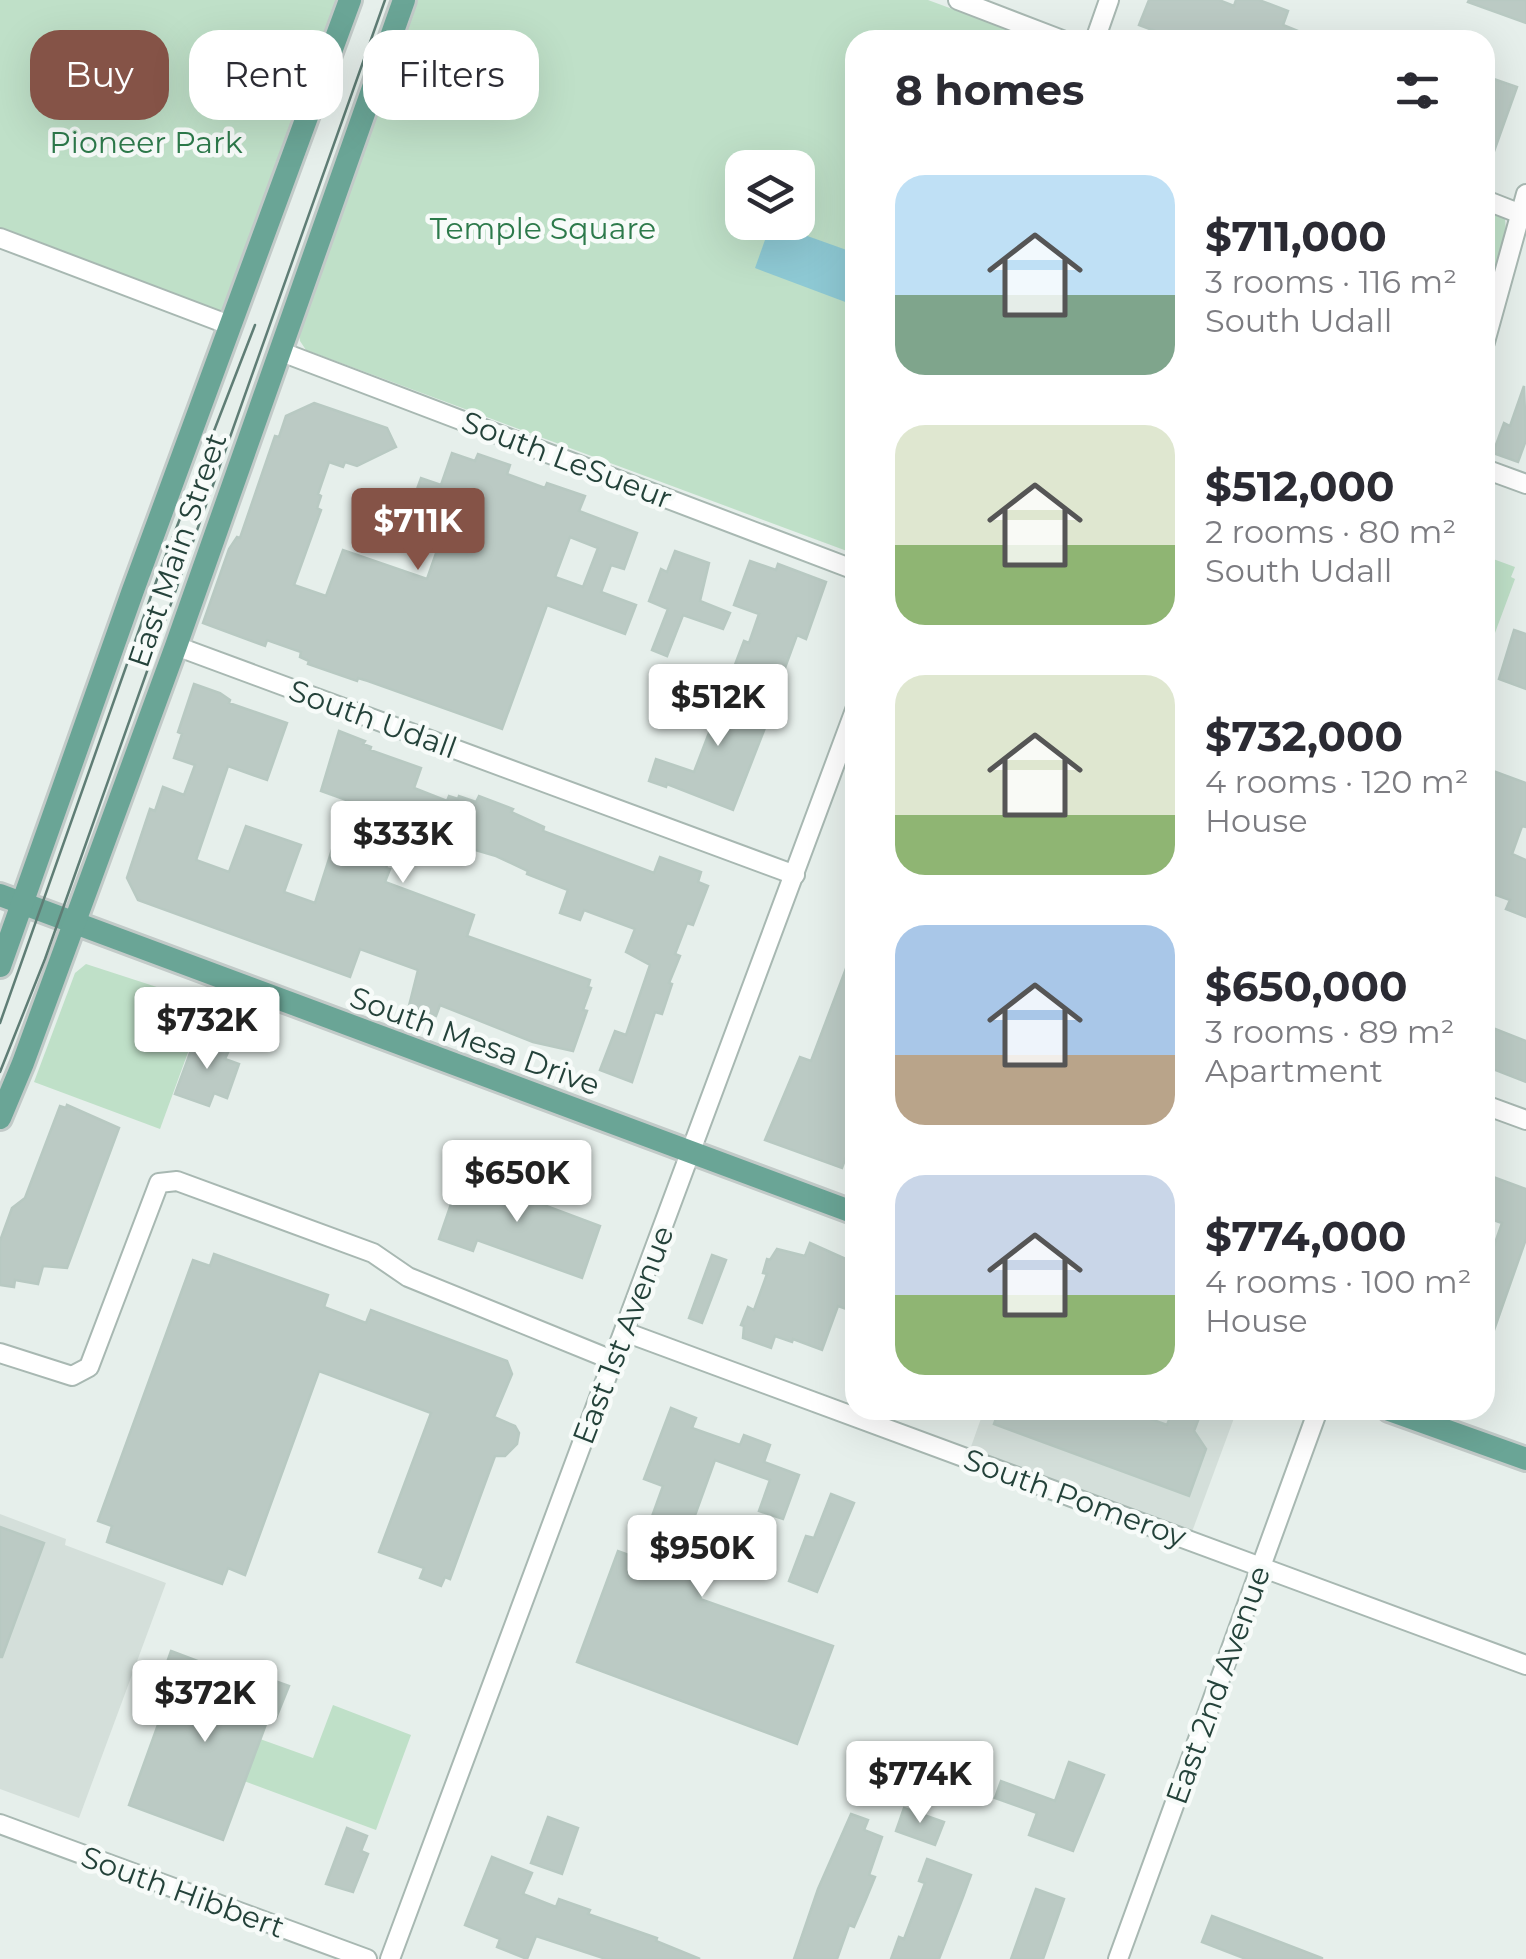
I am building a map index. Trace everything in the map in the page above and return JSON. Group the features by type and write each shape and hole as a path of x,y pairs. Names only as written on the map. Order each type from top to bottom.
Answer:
{"main road":[{"name":"East Main Street","path":"0,966 11,900 132,593 350,0"},
{"name":"East Main Street","path":"0,1118 176,646 404,0"},
{"name":"South Mesa Drive","path":"11,900 845,1209"},
{"path":"1416,1420 1526,1460"}],"street":[{"path":"958,0 1036,30"},
{"path":"1098,30 1110,0"},
{"path":"1495,309 1526,194"},
{"path":"1495,204 1523,215"},
{"path":"0,238 232,326"},
{"name":"South LeSueur","path":"279,351 845,566"},
{"path":"1495,473 1526,484"},
{"name":"South Udall","path":"176,646 795,875"},
{"name":"East 1st Avenue","path":"390,1959 845,738"},
{"path":"1495,1109 1526,1120"},
{"path":"0,1353 72,1376 88,1368 158,1183 178,1181 373,1253 408,1277 612,1360"},
{"name":"South Pomeroy","path":"625,1332 845,1413"},
{"name":"South Pomeroy","path":"864,1420 1526,1665"},
{"name":"East 2nd Avenue","path":"1118,1959 1314,1420"},
{"name":"South Hibbert","path":"0,1824 366,1959"}],"shaded area":[{"path":"980,1420 1233,1420 1189,1540 967,1458"},
{"path":"0,1514 66,1539 65,1545 166,1583 79,1818 0,1789"}],"green space":[{"name":"Pioneer Park","path":"0,0 350,0 339,30 189,30 189,120 307,120 232,326 0,238"},
{"name":"Temple Square","path":"413,0 928,0 1009,30 845,30 845,550 306,350 298,327 371,120 539,120 539,30 402,30"},
{"path":"1495,213 1505,219 1506,232 1495,273"},
{"path":"1495,560 1515,567 1511,577 1515,579 1495,633"},
{"path":"86,964 206,1003 160,1129 34,1082 75,973"},
{"path":"333,1705 411,1735 376,1830 244,1781 260,1739 313,1758"}],"water":[{"path":"815,239 845,249 845,302 755,268 765,240"}],"building":[{"path":"1149,0 1219,0 1234,6 1236,0 1259,0 1288,11 1283,25 1295,30 1152,30 1139,25"},
{"path":"1526,0 1526,23 1468,2"},
{"path":"1495,79 1517,87 1495,149"},
{"path":"1524,386 1526,440 1518,462 1495,454 1504,423 1510,426"},
{"path":"314,403 387,428 396,447 357,466 329,462 318,494 321,496 317,508 321,510 294,585 326,596 343,550 427,579 440,542 403,528 421,478 441,485 452,453 475,461 478,454 510,465 507,474 545,488 547,483 585,496 579,511 637,533 624,569 611,565 601,592 636,605 625,634 547,605 502,729 308,664 300,657 301,652 267,640 265,646 203,623 229,549 240,538 275,436 279,437 286,416","holes":["570,537 598,548 583,587 555,577"]},
{"path":"675,551 709,563 700,601 730,613 723,629 683,615 667,656 652,650 668,609 649,601 661,569 667,572"},
{"path":"750,561 776,570 778,564 826,582 806,639 797,635 778,687 733,670 744,641 749,643 759,614 734,605"},
{"path":"1514,630 1526,634 1526,689 1499,679"},
{"path":"697,673 721,682 716,694 770,715 733,810 667,784 666,787 649,781 656,759 694,772 717,712 687,700"},
{"path":"194,684 220,693 229,703 287,723 267,780 228,766 196,860 229,872 246,826 301,845 284,892 315,903 352,802 321,791 339,731 365,741 363,744 370,750 421,768 414,788 447,801 449,796 459,796 476,802 479,796 513,809 511,812 544,827 543,831 654,873 660,857 701,872 698,882 708,886 693,925 687,923 675,954 680,956 662,1014 655,1012 632,1082 600,1070 615,1031 626,1035 650,965 626,952 635,929 584,910 580,920 560,913 568,890 527,874 528,871 496,856 400,828 385,882 474,915 467,936 590,980 583,1010 587,1011 573,1051 533,1042 440,1005 436,1016 409,1006 418,970 360,949 350,977 138,900 127,878 150,809 155,811 163,787 184,795 195,765 174,758"},
{"path":"1495,772 1526,783 1526,827 1522,826 1512,854 1526,860 1526,917 1506,909 1510,900 1495,895"},
{"path":"845,971 842,1168 765,1140 800,1057 811,1061"},
{"path":"1495,1029 1526,1041 1526,1082 1495,1070"},
{"path":"197,1034 231,1046 225,1059 239,1064 227,1098 214,1093 209,1106 175,1094"},
{"path":"67,1105 119,1128 67,1268 43,1266 38,1284 15,1280 14,1287 0,1285 0,1241 12,1208 25,1198 60,1106"},
{"path":"480,1167 501,1176 496,1187 600,1226 582,1278 477,1240 473,1251 439,1239 463,1169 477,1174"},
{"path":"1495,1178 1526,1189 1526,1239 1495,1327 1495,1243 1502,1223 1495,1221"},
{"path":"810,1243 845,1259 845,1308 838,1306 822,1350 775,1336 771,1348 743,1338 741,1325 748,1307 754,1310 767,1274 763,1273 767,1259 777,1249 805,1256"},
{"path":"214,1254 328,1295 324,1307 366,1323 371,1310 507,1361 512,1374 494,1417 515,1426 519,1433 517,1444 505,1456 495,1456 450,1579 445,1577 441,1586 420,1578 424,1568 379,1552 431,1413 319,1371 245,1575 228,1568 222,1584 107,1542 112,1526 98,1521 193,1260 210,1266"},
{"path":"712,1255 726,1260 702,1323 689,1318"},
{"path":"671,1408 696,1418 692,1428 740,1445 744,1435 770,1445 764,1462 799,1475 783,1519 759,1511 770,1480 715,1460 694,1518 729,1531 732,1524 746,1529 734,1562 694,1547 683,1577 705,1585 700,1599 833,1646 797,1744 577,1662 618,1551 637,1558 663,1486 644,1479"},
{"path":"995,1420 1153,1420 1167,1425 1169,1420 1198,1420 1194,1431 1206,1449 1189,1496 994,1424"},
{"path":"831,1494 854,1503 817,1592 789,1581 806,1536 814,1538"},
{"path":"0,1527 44,1543 2,1657 0,1657"},
{"path":"171,1651 264,1686 267,1678 289,1686 276,1718 269,1716 223,1840 129,1805 176,1675 164,1671"},
{"path":"1069,1762 1104,1775 1073,1851 1029,1835 1037,1813 995,1798 1001,1781 1055,1801"},
{"path":"904,1808 944,1822 935,1845 896,1831"},
{"path":"851,1814 868,1820 864,1830 882,1837 869,1875 875,1877 854,1927 849,1925 837,1959 794,1959 818,1889"},
{"path":"548,1817 578,1828 562,1874 531,1863"},
{"path":"347,1828 367,1836 361,1851 368,1854 353,1892 326,1884"},
{"path":"492,1857 532,1873 523,1894 556,1907 559,1899 590,1910 588,1914 657,1938 656,1941 700,1959 606,1959 536,1936 527,1959 497,1947 500,1939 465,1925"},
{"path":"927,1859 971,1875 939,1959 891,1959 899,1937 904,1939 925,1883 919,1881"},
{"path":"1036,1889 1064,1899 1043,1959 1011,1959"},
{"path":"1212,1916 1322,1959 1246,1959 1202,1942"}],"tram line":[{"path":"0,1072 45,959 385,0"},
{"path":"0,1023 162,565 255,325"}]}
